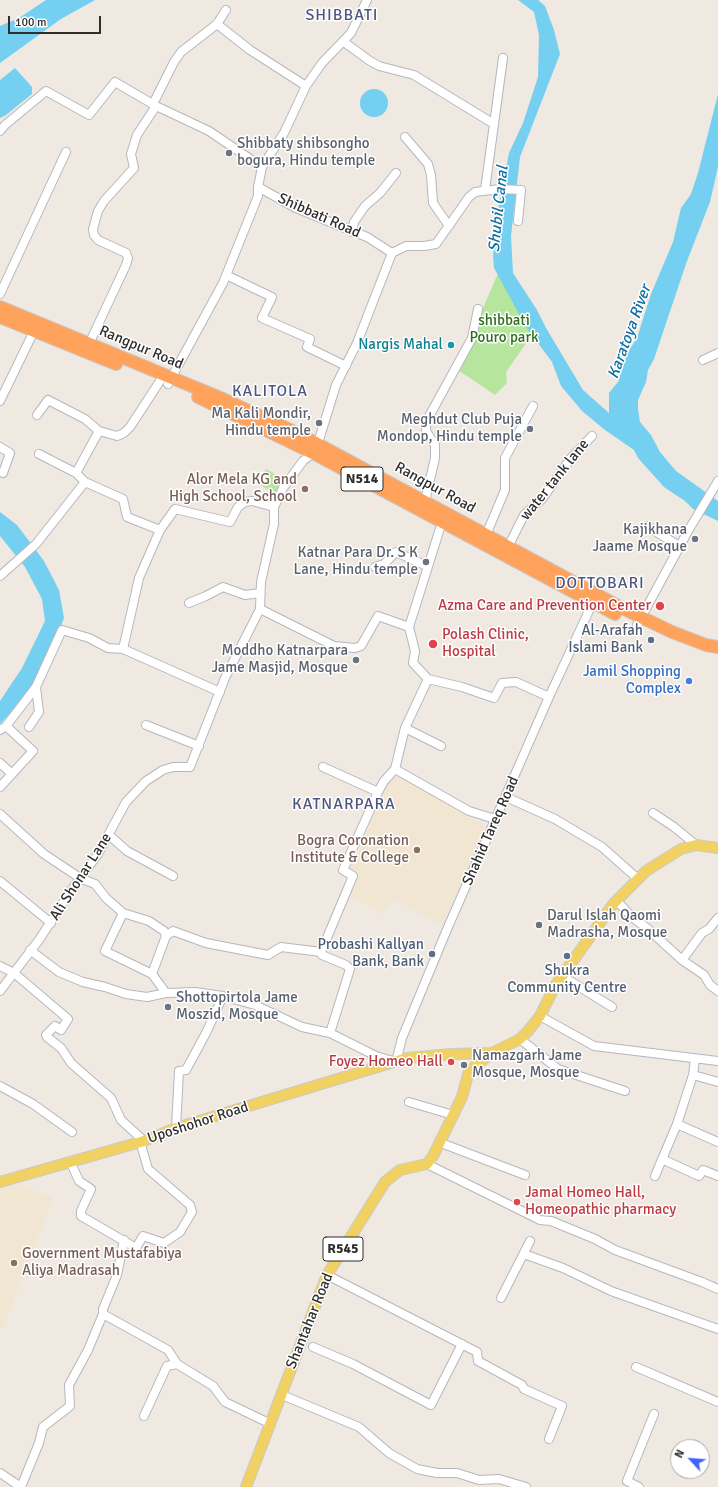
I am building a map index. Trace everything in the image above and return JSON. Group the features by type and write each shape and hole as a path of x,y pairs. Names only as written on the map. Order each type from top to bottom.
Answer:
{"highway":[{"name":"Rangpur Road","path":"0,315 89,344 230,411 316,448 426,501 508,547 595,599"},
{"name":"Rangpur Road","path":"0,315 34,331 167,381"},
{"name":"Rangpur Road","path":"316,448 442,522 682,644 706,652 718,654"},
{"name":"Rangpur Road","path":"639,621 706,645 718,647"}],"main road":[{"path":"469,1072 492,1053 520,1039 540,1016 562,976 586,940 616,900 638,878 646,871 681,849 696,845 718,848"},
{"name":"Uposhohor Road","path":"0,1182 142,1141 176,1128 407,1058 492,1053"},
{"path":"427,1164 441,1142 462,1097 471,1059 464,1054"},
{"name":"Shantahar Road","path":"246,1487 328,1275 385,1182 400,1170 427,1164"}],"street":[{"path":"37,415 48,400 85,419 99,431 117,436 124,433 130,427 167,381 226,275 258,196 258,187 262,167 284,133 306,86 322,63 344,42 351,33 367,0"},
{"path":"89,344 128,258 126,253 98,240 94,235 98,211 104,201 134,168 131,154 137,135 154,105 174,62 181,52 217,24 226,10"},
{"path":"217,24 250,50 306,86"},
{"path":"344,42 379,66 414,75 494,124"},
{"path":"485,190 503,58"},
{"path":"0,131 5,125 46,91 89,116 115,82 154,105 209,131 262,167"},
{"path":"405,137 428,164 431,175 433,203 450,226"},
{"path":"0,294 66,152"},
{"path":"352,232 354,222 365,206 380,193 396,173"},
{"name":"Shibbati Road","path":"258,187 296,208 367,237 392,253"},
{"path":"146,725 199,746 225,678 260,609 260,593 266,555 274,524 274,507 283,488 303,461 316,448 336,385 376,298 392,253 406,246 436,244 469,197 475,192 500,189 521,190 518,221"},
{"path":"226,275 272,297 262,318 310,340 307,347 346,366"},
{"path":"426,501 435,458 435,445 426,431 426,422 472,338 478,309"},
{"path":"0,401 34,331"},
{"path":"703,360 718,353"},
{"path":"486,535 505,490 505,458 534,406"},
{"path":"76,473 99,431"},
{"name":"water tank lane","path":"508,547 524,515 542,499 571,458 592,436"},
{"path":"0,447 10,453 3,473"},
{"path":"39,454 76,473 85,482 123,499 127,517 160,530"},
{"path":"639,621 679,546 718,480"},
{"path":"0,576 36,544 85,482"},
{"path":"123,649 136,584 160,530 175,509 230,522 238,507 245,502 252,501 274,507"},
{"path":"442,522 409,627 415,651 413,663 428,679 462,686 494,698 502,683 516,682 549,698"},
{"path":"647,526 679,546"},
{"path":"375,567 384,564 396,552 427,566"},
{"path":"189,603 223,587 245,595 260,593"},
{"name":"Shahid Tareq Road","path":"396,1062 402,1038 495,819 595,599"},
{"path":"260,609 334,646 355,648 361,646 378,616 409,627"},
{"path":"0,787 32,753 33,749 3,728 36,687 62,630 89,638 108,648 123,649 220,692"},
{"path":"321,952 353,876 343,870 378,792 384,781 395,769 405,728 428,679"},
{"path":"30,727 39,712 36,687"},
{"path":"405,728 441,746"},
{"name":"Ali Shonar Lane","path":"0,991 51,924 80,878 98,854 126,802 146,781 163,770 173,767 190,767 199,746"},
{"path":"0,763 12,774"},
{"path":"323,767 378,792"},
{"path":"395,769 469,811 495,819"},
{"path":"506,797 555,819 602,846 638,878"},
{"path":"653,813 674,827 696,845"},
{"path":"0,814 44,854 80,878 95,884 106,898 123,913 159,926 164,931 166,936"},
{"path":"109,835 127,851 173,876"},
{"path":"0,880 51,924"},
{"path":"616,900 632,917 648,929 682,960 704,974 710,985 718,991"},
{"path":"123,913 105,951 152,974 166,992"},
{"path":"682,960 702,933 718,918"},
{"path":"152,974 166,936 173,931 206,943 268,955 281,947 321,952 322,955 346,965 350,969 330,1033"},
{"path":"30,950 59,972 83,982 126,994 146,997 166,992 195,992 223,996 255,1005 302,1027 330,1033 376,1056 396,1062"},
{"path":"0,966 14,973 68,1019 61,1030 55,1026 46,1035 47,1037 61,1048 71,1063 111,1098 121,1120 142,1141 148,1169 190,1206 192,1212 180,1232 164,1243 143,1236 136,1248 81,1216 81,1211 91,1189 79,1180 70,1161"},
{"path":"562,976 612,1007"},
{"path":"176,1128 179,1071 186,1070 206,1033 223,996"},
{"path":"540,1016 594,1046 718,1061"},
{"path":"520,1039 558,1069 625,1091"},
{"path":"655,1176 677,1124 693,1075 695,1059"},
{"path":"693,1075 718,1082"},
{"path":"0,1086 33,1104 72,1132"},
{"path":"409,1102 453,1115"},
{"path":"677,1124 718,1142"},
{"path":"441,1142 525,1175"},
{"path":"662,1159 699,1176 703,1170 718,1176"},
{"path":"427,1164 540,1220 551,1221 595,1239 615,1250 718,1289"},
{"path":"0,1473 21,1487 39,1443 43,1427 70,1406 69,1385 88,1350 103,1314 103,1309 117,1275 124,1240"},
{"path":"501,1298 530,1241"},
{"path":"524,1254 563,1268 611,1290 718,1329"},
{"path":"328,1275 477,1352 478,1361 522,1385 524,1389 562,1406 549,1439"},
{"path":"103,1314 168,1350 177,1364 213,1386 225,1402 271,1424"},
{"path":"313,1347 353,1364 431,1405 462,1344"},
{"path":"144,1416 167,1366 177,1364"},
{"path":"636,1367 718,1402"},
{"path":"282,1395 359,1427 389,1454 417,1469 437,1473 457,1473 479,1480 500,1479 526,1487"},
{"path":"639,1487 629,1483 628,1478 654,1414"}],"shaded area":[{"name":"Bogra Coronation Institute & College","path":"399,774 467,816 485,825 443,925 393,899 382,914 349,895 349,869 357,856 386,785"},
{"name":"Government Mustafabiya Aliya Madrasah","path":"7,1180 53,1198 3,1328 0,1327 0,1182"}],"green space":[{"name":"shibbati Pouro park","path":"499,271 536,329 506,372 507,383 495,395 455,368 477,330 483,308"},
{"path":"266,469 286,481 277,495 257,483"}],"water":[{"path":"46,0 95,0 61,19 0,63 0,26 19,18"},
{"name":"Shubil Canal","path":"518,0 538,0 545,6 554,30 560,54 520,157 511,236 513,273 537,310 583,390 609,413 609,393 618,382 628,352 637,338 651,294 673,242 681,208 691,194 698,173 718,94 718,167 710,202 687,261 654,359 648,370 646,382 638,400 638,409 640,422 651,435 660,452 676,471 718,501 718,521 693,509 685,501 664,487 638,458 634,450 605,430 582,411 561,386 552,362 526,327 494,268 493,256 499,203 509,153 523,123 538,77 539,35 534,12"},
{"path":"15,68 32,87 32,94 0,118 0,80"},
{"path":"374,89 384,93 388,103 384,113 374,117 364,113 360,103 364,93"},
{"path":"0,512 17,525 44,561 59,590 64,618 47,663 22,701 0,724 0,701 22,668 45,621 42,599 25,567 0,536"}],"place":[{"name":"Shibbaty shibsongho bogura, Hindu temple","path":"229,153"},
{"name":"Nargis Mahal","path":"451,345"},
{"name":"Ma Kali Mondir, Hindu temple","path":"319,423"},
{"name":"Meghdut Club Puja Mondop, Hindu temple","path":"530,429"},
{"name":"Alor Mela KG and High School, School","path":"305,489"},
{"name":"Kajikhana Jaame Mosque","path":"695,539"},
{"name":"Katnar Para Dr. S K Lane, Hindu temple","path":"426,562"},
{"name":"Azma Care and Prevention Center","path":"660,606"},
{"name":"Al-Arafah Islami Bank","path":"651,640"},
{"name":"Polash Clinic, Hospital","path":"433,644"},
{"name":"Moddho Katnarpara Jame Masjid, Mosque","path":"356,660"},
{"name":"Jamil Shopping Complex","path":"689,681"},
{"name":"Bogra Coronation Institute & College","path":"417,850"},
{"name":"Darul Islah Qaomi Madrasha, Mosque","path":"539,925"},
{"name":"Probashi Kallyan Bank, Bank","path":"432,954"},
{"name":"Shukra Community Centre","path":"567,956"},
{"name":"Shottopirtola Jame Moszid, Mosque","path":"168,1007"},
{"name":"Foyez Homeo Hall","path":"451,1062"},
{"name":"Namazgarh Jame Mosque, Mosque","path":"464,1065"},
{"name":"Jamal Homeo Hall, Homeopathic pharmacy","path":"517,1202"},
{"name":"Government Mustafabiya Aliya Madrasah","path":"14,1263"}],"district":[{"name":"SHIBBATI","path":"342,16"},
{"name":"KALITOLA","path":"270,392"},
{"name":"DOTTOBARI","path":"600,584"},
{"name":"KATNARPARA","path":"344,805"}],"water label":[{"name":"Karatoya River","path":"630,332"}]}
